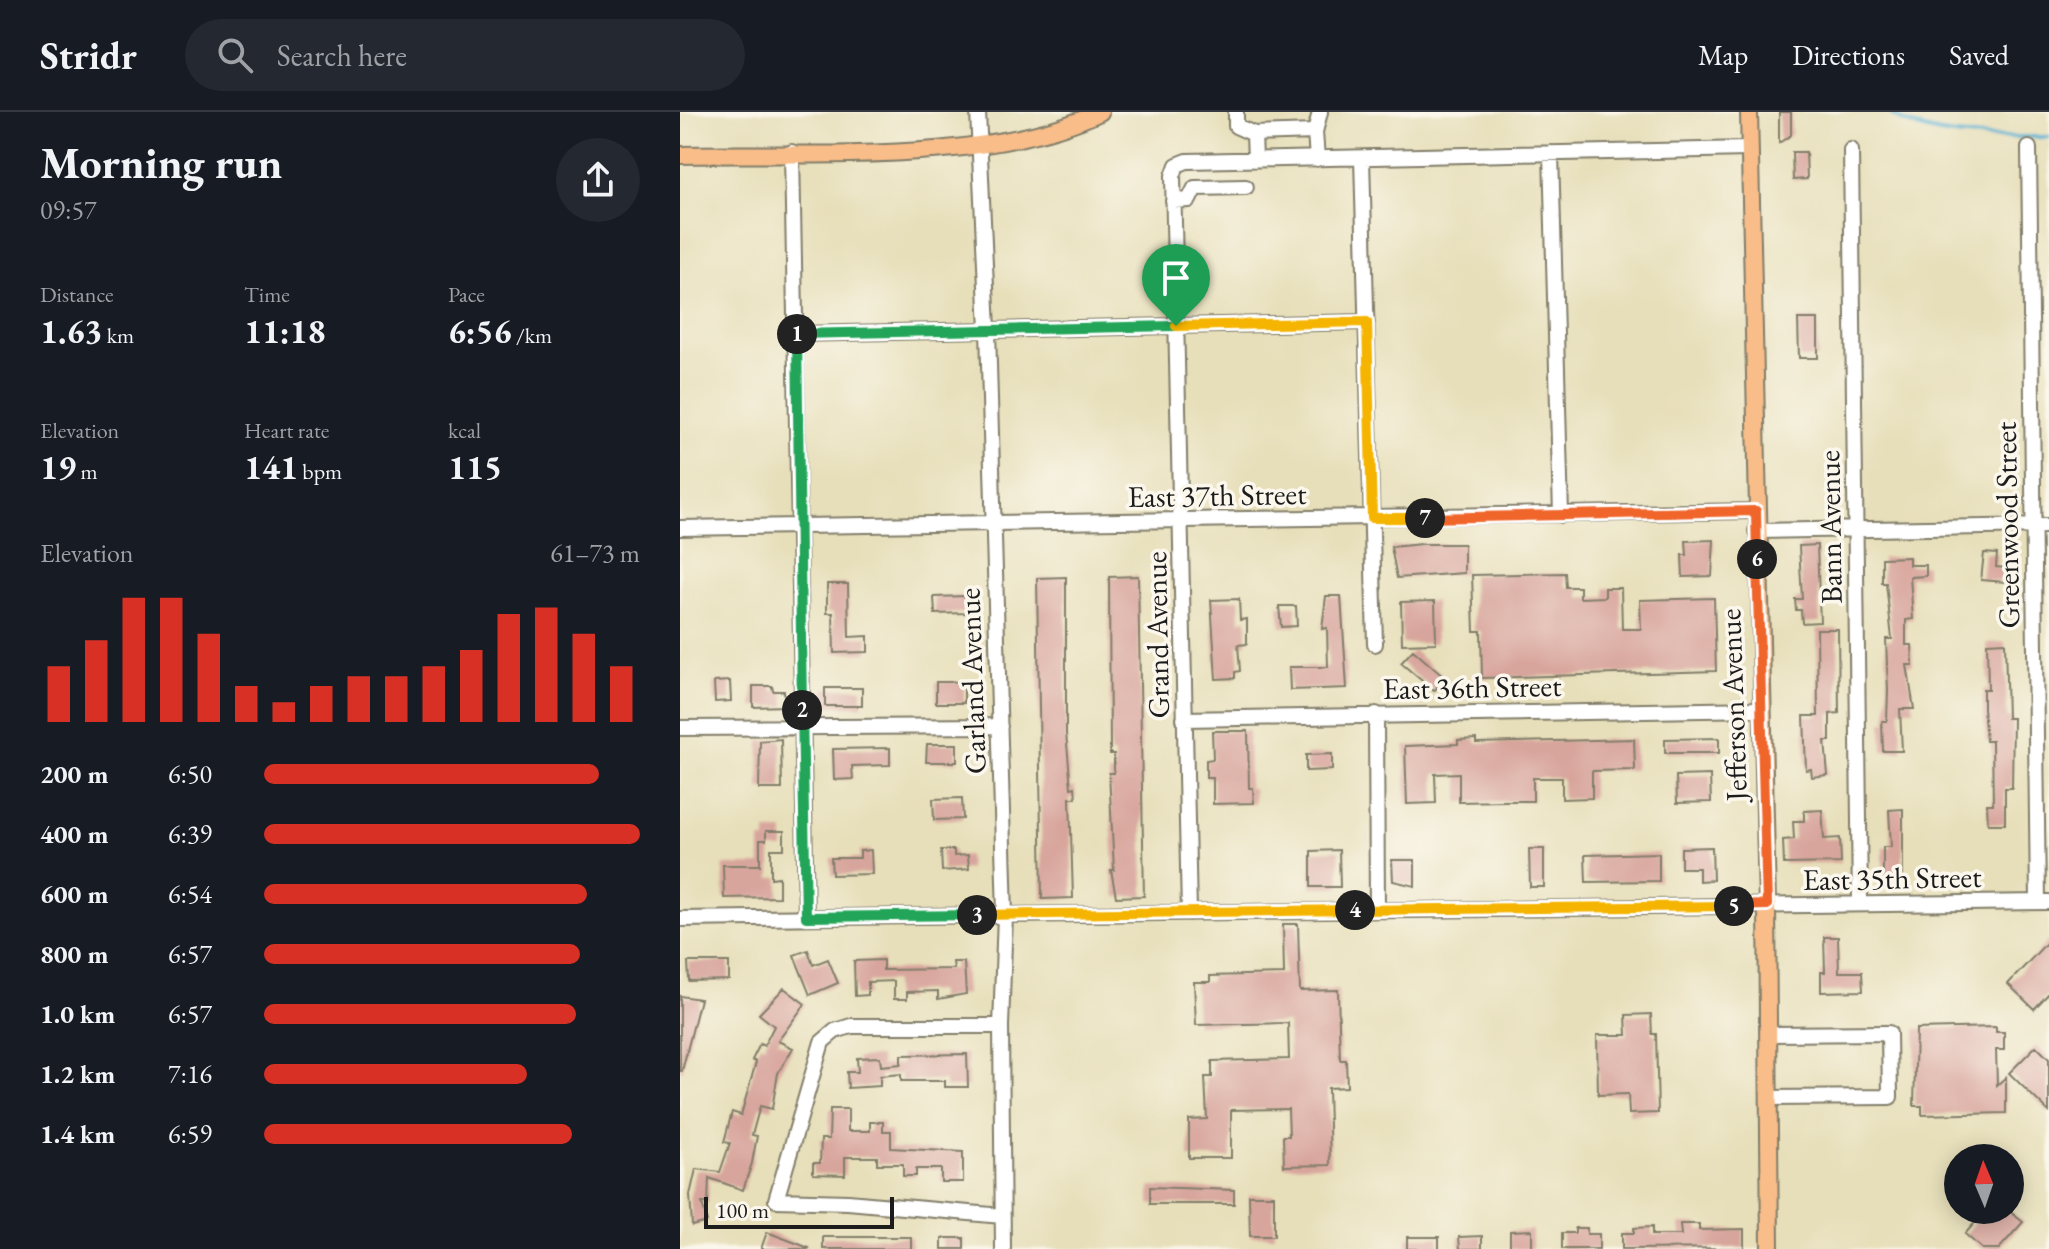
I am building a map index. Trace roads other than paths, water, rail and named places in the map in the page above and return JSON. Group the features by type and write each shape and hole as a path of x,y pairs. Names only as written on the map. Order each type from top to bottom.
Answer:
{"main road":[{"path":"680,155 978,146 1055,129 1100,112"},
{"name":"Jefferson Avenue","path":"1749,112 1760,709 1767,905 1770,1249"}],"street":[{"name":"Garland Avenue","path":"978,112 988,330 1005,915 1001,1026 1003,1249"},
{"path":"1236,112 1236,126 1254,134 1315,132"},
{"path":"1317,159 1315,132 1320,112"},
{"path":"1254,134 1255,160 1749,149"},
{"name":"Greenwood Street","path":"2029,148 2033,527 2044,902"},
{"name":"Bann Avenue","path":"1851,150 1860,904"},
{"path":"792,152 806,917"},
{"path":"1551,153 1561,515"},
{"path":"1362,158 1375,644"},
{"name":"Grand Avenue","path":"1189,913 1173,176 1177,165 1187,161 1255,160"},
{"path":"1173,201 1189,200 1195,188 1246,187"},
{"path":"795,334 1367,322"},
{"name":"East 37th Street","path":"680,528 1756,511"},
{"path":"1756,531 2049,526"},
{"name":"East 36th Street","path":"1184,719 1760,709"},
{"path":"1376,714 1377,910"},
{"path":"680,728 1000,726"},
{"name":"East 35th Street","path":"680,919 2044,902"},
{"path":"1001,1026 851,1026 835,1031 822,1042 776,1200 848,1202 1002,1216"},
{"path":"1768,1034 1889,1033 1890,1084 1890,1097 1769,1098"}],"waterway":[{"path":"1888,112 1906,122 1945,134 2049,137"}]}
